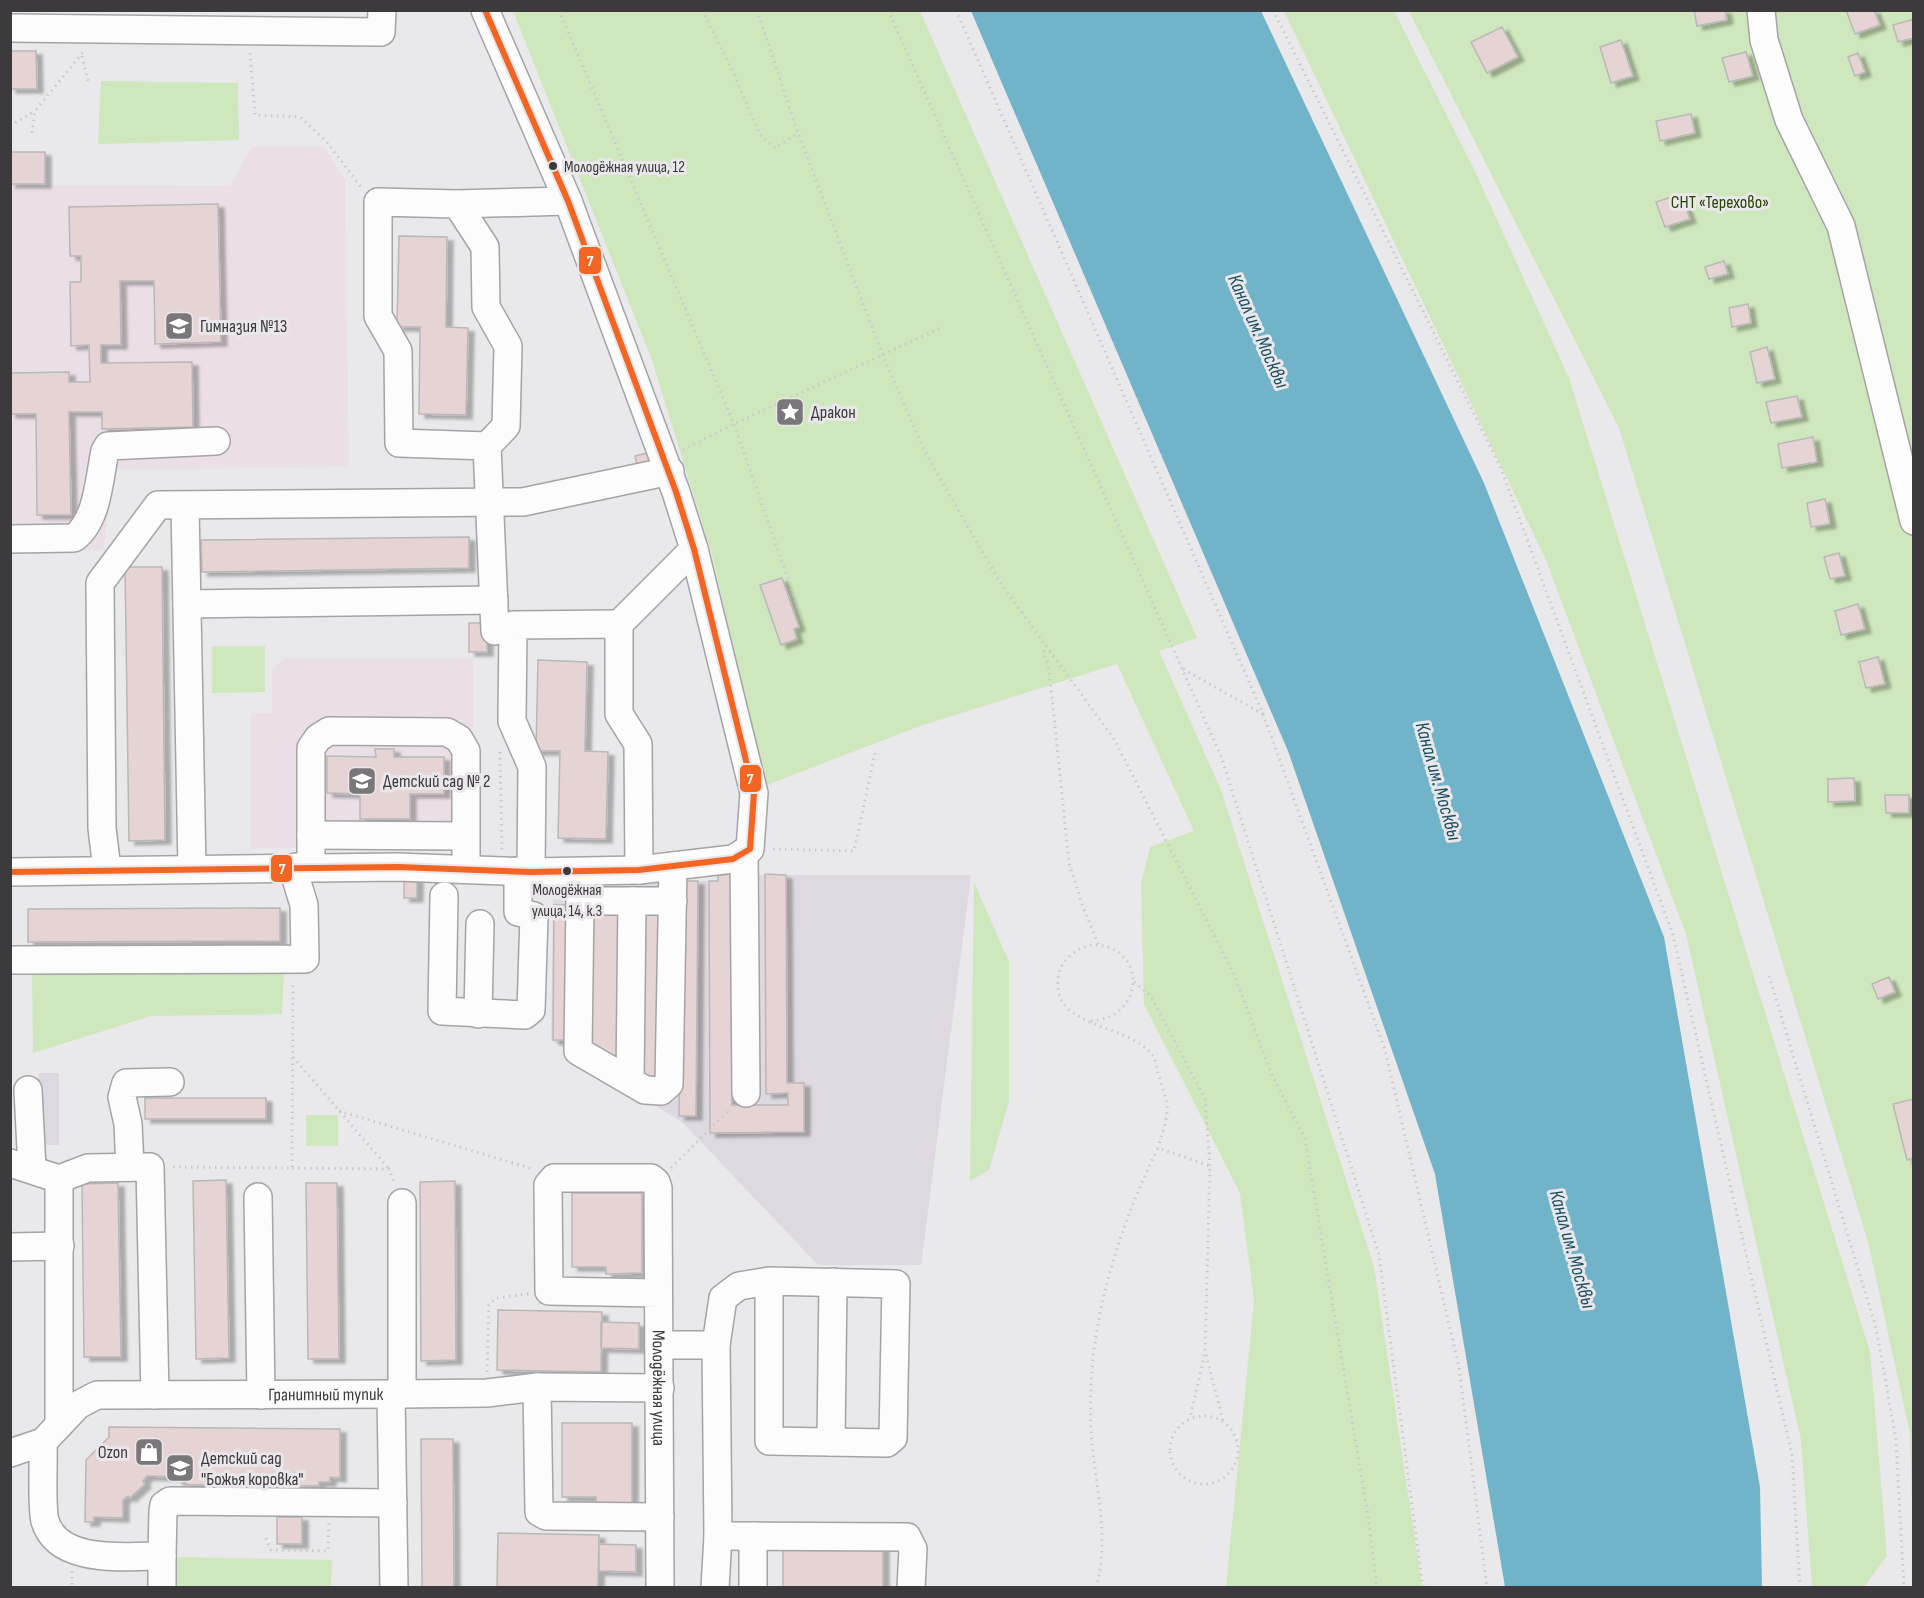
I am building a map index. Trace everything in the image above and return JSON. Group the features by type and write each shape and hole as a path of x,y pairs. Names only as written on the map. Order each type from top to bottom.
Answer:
{"street":[{"path":"10,28 381,32 381,10"},
{"path":"485,10 568,201 671,463 754,793 747,850 746,1093"},
{"path":"1761,10 1764,40 1789,120 1841,226 1914,521"},
{"path":"487,446 399,442 398,351 378,316 378,202 457,204 568,201"},
{"path":"457,204 485,247 486,307 508,345 506,426 487,446 495,632"},
{"path":"10,539 74,538 81,532 89,521 108,446 216,441"},
{"path":"107,870 102,828 100,583 158,505 523,502 671,463"},
{"path":"185,506 192,869"},
{"path":"444,896 440,1008 445,1013 525,1015 531,1010 534,916 518,912 517,871 532,767 512,721 513,625 619,624 694,549"},
{"path":"187,604 494,600"},
{"path":"619,624 619,714 638,744 639,870"},
{"path":"10,960 305,959 304,905 297,882 304,867 311,835 311,748 318,738 329,731 447,732 459,739 466,751 466,869"},
{"path":"311,835 465,836"},
{"path":"10,872 304,867 517,871 639,870 734,859 747,850"},
{"path":"673,866 673,901 669,1084 661,1091 645,1090 578,1051 580,901 673,901"},
{"path":"630,1081 632,901"},
{"path":"478,1014 480,924"},
{"path":"155,1395 140,1167 122,1097 126,1083 170,1082"},
{"path":"28,1089 21,1166 59,1179 88,1168 140,1167"},
{"path":"657,1185 651,1178 554,1178 548,1185 549,1291 658,1293"},
{"path":"59,1179 60,1246 45,1521 53,1536 71,1549 93,1556 162,1556"},
{"name":"Молодёжная улица","path":"657,1185 660,1587"},
{"path":"258,1197 261,1395"},
{"path":"394,1587 393,1503 402,1203"},
{"path":"10,1247 60,1246"},
{"path":"715,1587 718,1536 716,1345 723,1298 739,1286 769,1281 896,1284 893,1438 887,1443 769,1441 769,1281"},
{"path":"831,1442 833,1282"},
{"path":"659,1346 716,1345"},
{"path":"537,1387 539,1512 546,1516 660,1517"},
{"name":"Гранитный тупик","path":"10,1453 51,1433 78,1406 98,1395 487,1393 537,1387 660,1388"},
{"path":"162,1587 163,1511 164,1505 170,1502 393,1503"},
{"path":"718,1536 907,1537 913,1549 911,1587"},
{"path":"753,1536 753,1587"}],"path":[{"path":"559,10 734,423 803,622"},
{"path":"702,10 734,74 760,135 775,148 798,133"},
{"path":"757,10 798,133 884,356 926,454 1001,584 1114,738 1234,974 1271,1073 1305,1139 1368,1516 1377,1587"},
{"path":"888,10 1221,756 1379,1255 1423,1587"},
{"path":"957,10 1263,714 1385,1050 1459,1367 1487,1587"},
{"path":"1273,10 1500,466 1673,935 1792,1455 1800,1587"},
{"path":"10,126 35,111 82,56 95,29"},
{"path":"248,30 255,115 300,117 326,141 355,182 378,202"},
{"path":"82,56 90,85"},
{"path":"32,133 35,111"},
{"path":"671,463 734,423 884,356 940,328"},
{"path":"1047,645 1043,653 1048,664 1069,863 1099,946"},
{"path":"1182,668 1263,714"},
{"path":"500,751 517,871"},
{"path":"747,850 854,851 876,753"},
{"path":"1096,1587 1103,1563 1100,1495 1091,1432 1090,1386 1098,1311 1144,1176 1158,1148 1168,1106 1153,1056 1128,1038 1078,1017 1068,1010 1060,999 1057,986 1058,974 1071,954 1081,948 1099,946 1116,951 1125,959 1134,982 1151,996 1205,1100 1210,1166 1205,1353 1190,1418"},
{"path":"1769,976 1876,1328 1896,1440 1904,1587"},
{"path":"1091,1021 1104,1020 1116,1015 1126,1006 1132,995 1134,982"},
{"path":"292,1168 293,997"},
{"path":"293,1057 389,1169 402,1203"},
{"path":"657,1185 746,1093"},
{"path":"339,1111 524,1166 554,1178"},
{"path":"1158,1148 1210,1166"},
{"path":"140,1167 389,1169"},
{"path":"487,1393 489,1305 491,1301 549,1291"},
{"path":"1205,1353 1222,1420 1237,1437 1238,1459 1225,1477 1203,1484 1182,1476 1170,1456 1173,1433 1190,1418 1201,1415 1222,1420"},
{"path":"266,1538 271,1550 328,1551 329,1503"}],"shaded area":[{"name":"Гимназия №13","path":"324,146 345,180 349,467 114,470 103,550 11,552 10,185 230,186 252,147"},
{"name":"Детский сад № 2","path":"284,658 473,658 473,849 251,848 251,713 272,713 272,671"},
{"path":"718,875 971,875 921,1265 818,1265 683,1123 551,1040 553,899 629,900 629,881 717,881"},
{"path":"39,1073 59,1073 59,1145 39,1145"}],"green space":[{"path":"513,11 920,11 1197,638 1159,651 1221,790 1374,1267 1422,1587 1226,1587 1254,1301 1240,1193 1144,1004 1141,883 1150,847 1194,831 1117,664 920,726 764,786 712,555 652,360"},
{"path":"1284,11 1394,11 1474,169 1569,378 1870,1352 1887,1556 1864,1587 1812,1587 1801,1440 1686,934 1546,560"},
{"name":"СНТ «Терехово»","path":"1409,11 1913,11 1913,1540 1910,1433 1868,1242 1619,428"},
{"path":"101,81 238,83 239,140 98,144"},
{"path":"212,646 265,646 265,692 212,693"},
{"path":"974,882 1009,962 1009,1101 989,1170 970,1181"},
{"path":"284,971 282,1014 151,1016 33,1053 32,972"},
{"path":"306,1115 338,1115 338,1146 306,1146"},
{"path":"171,1557 332,1560 331,1587 170,1588"}],"water":[{"name":"Канал им. Москвы","path":"971,11 1261,11 1484,483 1664,937 1760,1487 1762,1587 1505,1587 1435,1174 1288,751"}],"building":[{"path":"1694,10 1725,10 1727,20 1697,26"},
{"path":"1846,10 1874,10 1880,25 1855,34"},
{"path":"1914,19 1914,38 1898,42 1893,25"},
{"path":"1502,27 1518,57 1487,73 1471,42"},
{"path":"1621,40 1633,76 1611,83 1600,47"},
{"path":"10,51 36,51 37,89 10,89"},
{"path":"1746,52 1753,76 1729,82 1722,58"},
{"path":"1858,53 1865,72 1855,76 1848,57"},
{"path":"1691,114 1695,133 1660,141 1656,121"},
{"path":"10,152 45,152 45,184 10,184"},
{"path":"1681,194 1690,219 1665,227 1656,202"},
{"path":"218,204 221,342 155,344 154,281 120,281 121,345 101,345 101,363 192,362 193,427 102,429 102,412 69,412 71,515 37,515 36,414 10,414 10,373 69,372 69,382 90,382 89,345 71,346 70,282 81,282 81,256 70,256 69,207"},
{"path":"399,236 447,237 446,327 468,328 466,415 419,414 420,327 397,327"},
{"path":"1724,261 1728,274 1709,279 1705,267"},
{"path":"1748,304 1751,323 1732,327 1729,308"},
{"path":"1767,347 1775,379 1757,383 1750,352"},
{"path":"1797,396 1802,417 1771,423 1766,402"},
{"path":"1813,437 1817,462 1782,468 1778,444"},
{"path":"651,452 654,465 638,469 635,456"},
{"path":"1825,499 1830,524 1811,527 1807,503"},
{"path":"469,537 469,568 202,572 201,540"},
{"path":"1839,553 1845,576 1830,579 1824,557"},
{"path":"125,567 162,567 165,840 129,841"},
{"path":"782,578 799,627 794,629 797,639 781,645 760,585"},
{"path":"1858,604 1865,629 1841,635 1835,611"},
{"path":"469,623 487,623 487,652 469,652"},
{"path":"1878,657 1885,684 1866,688 1859,662"},
{"path":"538,660 587,662 585,751 608,752 606,839 558,838 560,751 536,751"},
{"path":"375,749 394,749 394,757 444,757 444,794 410,794 410,819 360,819 360,794 327,793 327,756 376,757"},
{"path":"1854,778 1855,801 1828,802 1828,779"},
{"path":"1885,795 1909,795 1909,813 1886,813"},
{"path":"736,874 731,889 732,1105 788,1105 788,1093 766,1094 765,874 786,875 787,1083 804,1083 804,1132 710,1133 709,881 718,881 718,875"},
{"path":"404,878 417,878 417,898 404,898"},
{"path":"681,881 698,881 696,1116 679,1116"},
{"path":"554,905 570,905 569,1040 553,1040"},
{"path":"588,906 621,907 619,1059 603,1059 586,1051"},
{"path":"645,906 661,906 660,1079 644,1079"},
{"path":"280,908 280,941 28,942 28,909"},
{"path":"1889,977 1895,992 1878,999 1872,984"},
{"path":"145,1098 266,1098 266,1119 145,1119"},
{"path":"1914,1099 1914,1158 1907,1160 1893,1104"},
{"path":"226,1180 229,1358 196,1359 193,1181"},
{"path":"455,1181 456,1360 421,1361 420,1182"},
{"path":"118,1183 121,1357 84,1357 82,1184"},
{"path":"306,1183 337,1183 339,1359 308,1359"},
{"path":"572,1193 642,1193 642,1273 606,1274 606,1267 572,1267"},
{"path":"498,1310 602,1312 601,1372 497,1370"},
{"path":"601,1322 639,1323 639,1349 601,1348"},
{"path":"562,1423 632,1423 632,1503 596,1503 596,1497 562,1497"},
{"path":"109,1427 340,1429 340,1478 330,1477 330,1482 319,1482 319,1486 300,1486 300,1481 291,1481 291,1477 273,1477 273,1482 262,1482 262,1486 243,1485 243,1481 234,1481 234,1477 216,1477 216,1482 205,1482 205,1485 186,1485 186,1481 177,1481 177,1477 147,1476 143,1481 145,1484 130,1498 128,1496 123,1500 123,1518 94,1517 94,1522 85,1522 86,1460 109,1437"},
{"path":"421,1439 453,1439 454,1588 422,1588"},
{"path":"277,1517 302,1517 302,1544 277,1544"},
{"path":"498,1533 599,1535 598,1588 497,1588"},
{"path":"599,1544 636,1545 636,1572 599,1571"},
{"path":"783,1546 883,1547 883,1588 783,1588"}],"transit line":[{"name":"7","path":"10,872 398,867 531,872 639,870 733,859 750,849 754,793 694,549 676,492 568,201 485,10"}],"place":[{"name":"Молодёжная улица, 12","path":"553,166"},
{"name":"Гимназия №13","path":"179,326"},
{"name":"Дракон","path":"790,412"},
{"name":"Детский сад № 2","path":"362,781"},
{"name":"Молодёжная улица, 14, к.3","path":"567,871"},
{"name":"Ozon","path":"149,1452"},
{"name":"Детский сад \"Божья коровка\"","path":"180,1468"}]}
